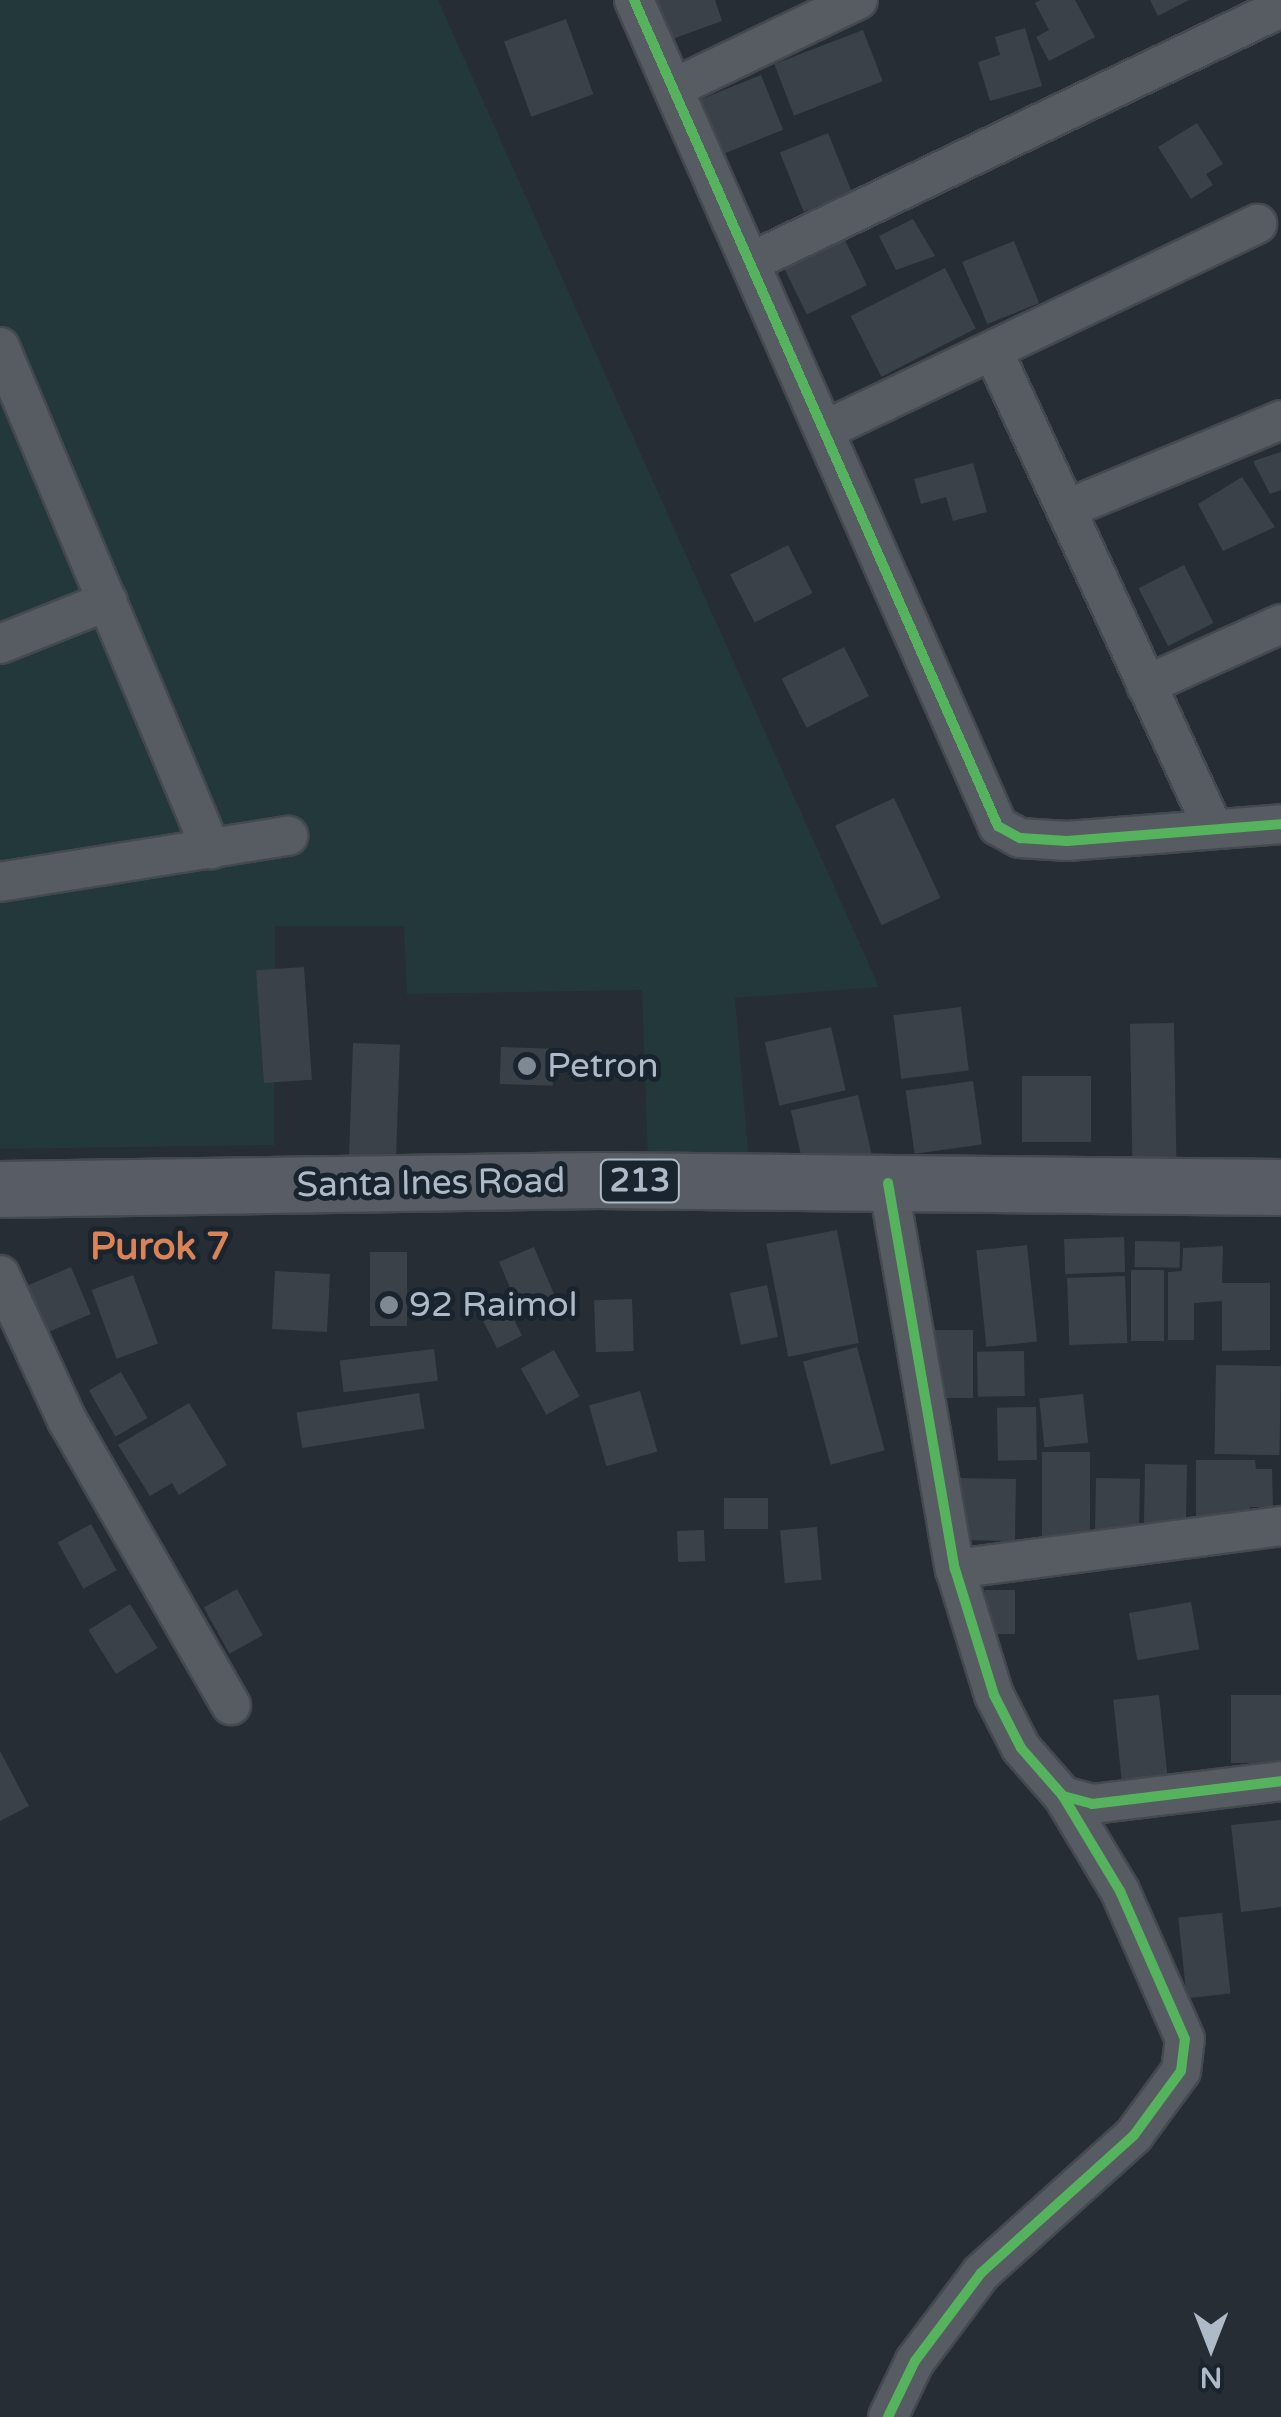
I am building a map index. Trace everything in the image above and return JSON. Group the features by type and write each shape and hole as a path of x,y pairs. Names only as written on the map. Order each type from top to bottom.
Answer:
{"main road":[{"name":"Santa Ines Road","path":"0,1189 888,1183 1281,1187"}],"street":[{"path":"634,0 998,826 1020,838 1067,840 1281,824"},
{"path":"674,88 858,0"},
{"path":"751,262 1281,8"},
{"path":"826,430 1257,224"},
{"path":"0,347 211,849"},
{"path":"993,351 1069,508 1212,828"},
{"path":"1069,508 1281,420"},
{"path":"0,644 108,602"},
{"path":"1146,686 1281,624"},
{"path":"0,882 288,836"},
{"path":"888,1183 955,1569 994,1696 1020,1748 1063,1796 1120,1891 1185,2038 1181,2071 1134,2135 981,2273 915,2361 888,2417"},
{"path":"0,1275 67,1420 230,1705"},
{"path":"955,1569 1281,1526"},
{"path":"1063,1796 1125,1804 1281,1781"}],"green space":[{"path":"0,0 438,0 879,987 735,998 749,1162 648,1161 642,990 407,994 404,926 275,926 274,1145 0,1149"}],"building":[{"path":"648,0 715,0 722,21 664,42"},
{"path":"1075,0 1095,37 1049,61 1036,37 1049,30 1035,3"},
{"path":"1150,0 1189,0 1158,16"},
{"path":"566,19 593,94 531,117 504,42"},
{"path":"1025,28 1042,86 990,101 978,62 1000,55 995,37"},
{"path":"863,30 883,81 794,115 774,64"},
{"path":"761,75 783,130 720,155 698,100"},
{"path":"1197,123 1223,164 1206,174 1213,185 1191,199 1158,147"},
{"path":"828,133 852,192 804,212 780,152"},
{"path":"913,219 935,256 896,270 879,236"},
{"path":"842,234 867,285 807,315 782,263"},
{"path":"1014,241 1039,303 987,324 962,262"},
{"path":"945,268 976,329 881,377 851,316"},
{"path":"1281,452 1281,490 1270,494 1253,461"},
{"path":"973,463 987,512 953,521 946,497 921,504 914,479"},
{"path":"1242,477 1275,527 1223,551 1198,504"},
{"path":"788,545 813,593 755,623 730,575"},
{"path":"1184,565 1214,623 1168,646 1139,588"},
{"path":"844,647 869,696 807,728 782,679"},
{"path":"894,798 940,898 882,925 835,825"},
{"path":"304,967 312,1080 264,1083 256,970"},
{"path":"961,1007 969,1071 901,1079 894,1015"},
{"path":"1174,1023 1176,1160 1132,1161 1130,1024"},
{"path":"831,1027 846,1090 779,1106 765,1042"},
{"path":"353,1043 400,1045 396,1159 349,1157"},
{"name":"Petron","path":"501,1047 554,1049 553,1086 500,1084"},
{"path":"1022,1076 1091,1076 1091,1142 1022,1142"},
{"path":"973,1081 982,1144 915,1154 906,1090"},
{"path":"858,1095 873,1158 805,1174 791,1111"},
{"path":"837,1230 859,1343 788,1357 766,1244"},
{"path":"1124,1237 1125,1272 1065,1274 1064,1239"},
{"path":"1135,1241 1180,1242 1180,1268 1135,1267"},
{"path":"1027,1245 1037,1341 986,1347 976,1250"},
{"path":"1223,1246 1222,1283 1270,1283 1270,1350 1222,1351 1222,1301 1194,1303 1194,1340 1168,1340 1168,1272 1182,1271 1183,1248"},
{"path":"534,1247 554,1295 519,1310 499,1262"},
{"name":"92 Raimol","path":"370,1252 407,1252 407,1326 370,1326"},
{"path":"71,1267 91,1314 47,1333 27,1286"},
{"path":"1131,1270 1164,1270 1164,1341 1131,1341"},
{"path":"275,1271 330,1274 327,1332 272,1329"},
{"path":"133,1275 158,1344 117,1359 92,1290"},
{"path":"1125,1276 1127,1343 1069,1345 1067,1278"},
{"path":"767,1285 778,1337 741,1345 730,1293"},
{"path":"632,1299 634,1351 596,1352 594,1300"},
{"path":"508,1308 522,1336 497,1348 483,1321"},
{"path":"925,1330 973,1330 973,1398 925,1398"},
{"path":"857,1347 885,1450 831,1465 803,1361"},
{"path":"434,1349 438,1381 344,1392 340,1361"},
{"path":"554,1350 580,1396 546,1415 521,1368"},
{"path":"1024,1351 1025,1396 978,1397 977,1352"},
{"path":"1216,1365 1281,1366 1279,1455 1214,1454"},
{"path":"121,1372 148,1418 115,1436 89,1390"},
{"path":"640,1391 657,1452 606,1466 589,1406"},
{"path":"419,1393 425,1429 302,1448 297,1412"},
{"path":"1083,1394 1088,1443 1044,1447 1039,1399"},
{"path":"189,1403 227,1465 179,1495 172,1483 150,1496 118,1445"},
{"path":"1036,1407 1037,1460 998,1461 997,1408"},
{"path":"1042,1452 1090,1452 1090,1547 1042,1547"},
{"path":"1196,1460 1255,1460 1256,1469 1272,1469 1273,1507 1250,1507 1250,1524 1196,1525"},
{"path":"1145,1464 1187,1465 1186,1532 1144,1531"},
{"path":"957,1478 1016,1479 1015,1541 956,1540"},
{"path":"1096,1478 1140,1479 1139,1534 1095,1533"},
{"path":"724,1498 768,1498 768,1529 724,1529"},
{"path":"91,1524 117,1570 83,1589 58,1542"},
{"path":"817,1527 822,1580 785,1583 780,1530"},
{"path":"704,1530 705,1561 678,1562 677,1531"},
{"path":"237,1589 263,1635 229,1654 204,1607"},
{"path":"985,1590 1015,1590 1015,1634 985,1634"},
{"path":"1191,1602 1199,1649 1137,1660 1129,1613"},
{"path":"130,1604 158,1648 116,1674 88,1630"},
{"path":"1159,1695 1168,1778 1122,1782 1113,1700"},
{"path":"1231,1695 1281,1695 1281,1763 1231,1763"},
{"path":"0,1751 29,1806 0,1821"},
{"path":"1281,1820 1281,1907 1241,1912 1231,1825"},
{"path":"1222,1913 1230,1994 1187,1998 1178,1918"}],"cycle path":[{"path":"634,0 998,826 1020,838 1067,841 1281,824"},
{"path":"888,1183 955,1569 994,1695 1021,1748 1063,1796 1092,1804 1281,1781"},
{"path":"888,2417 915,2361 981,2273 1134,2135 1181,2071 1185,2039 1120,1891 1063,1796"}],"place":[{"name":"Petron","path":"527,1066"},
{"name":"92 Raimol","path":"389,1305"}],"district":[{"name":"Purok 7","path":"160,1248"}]}
